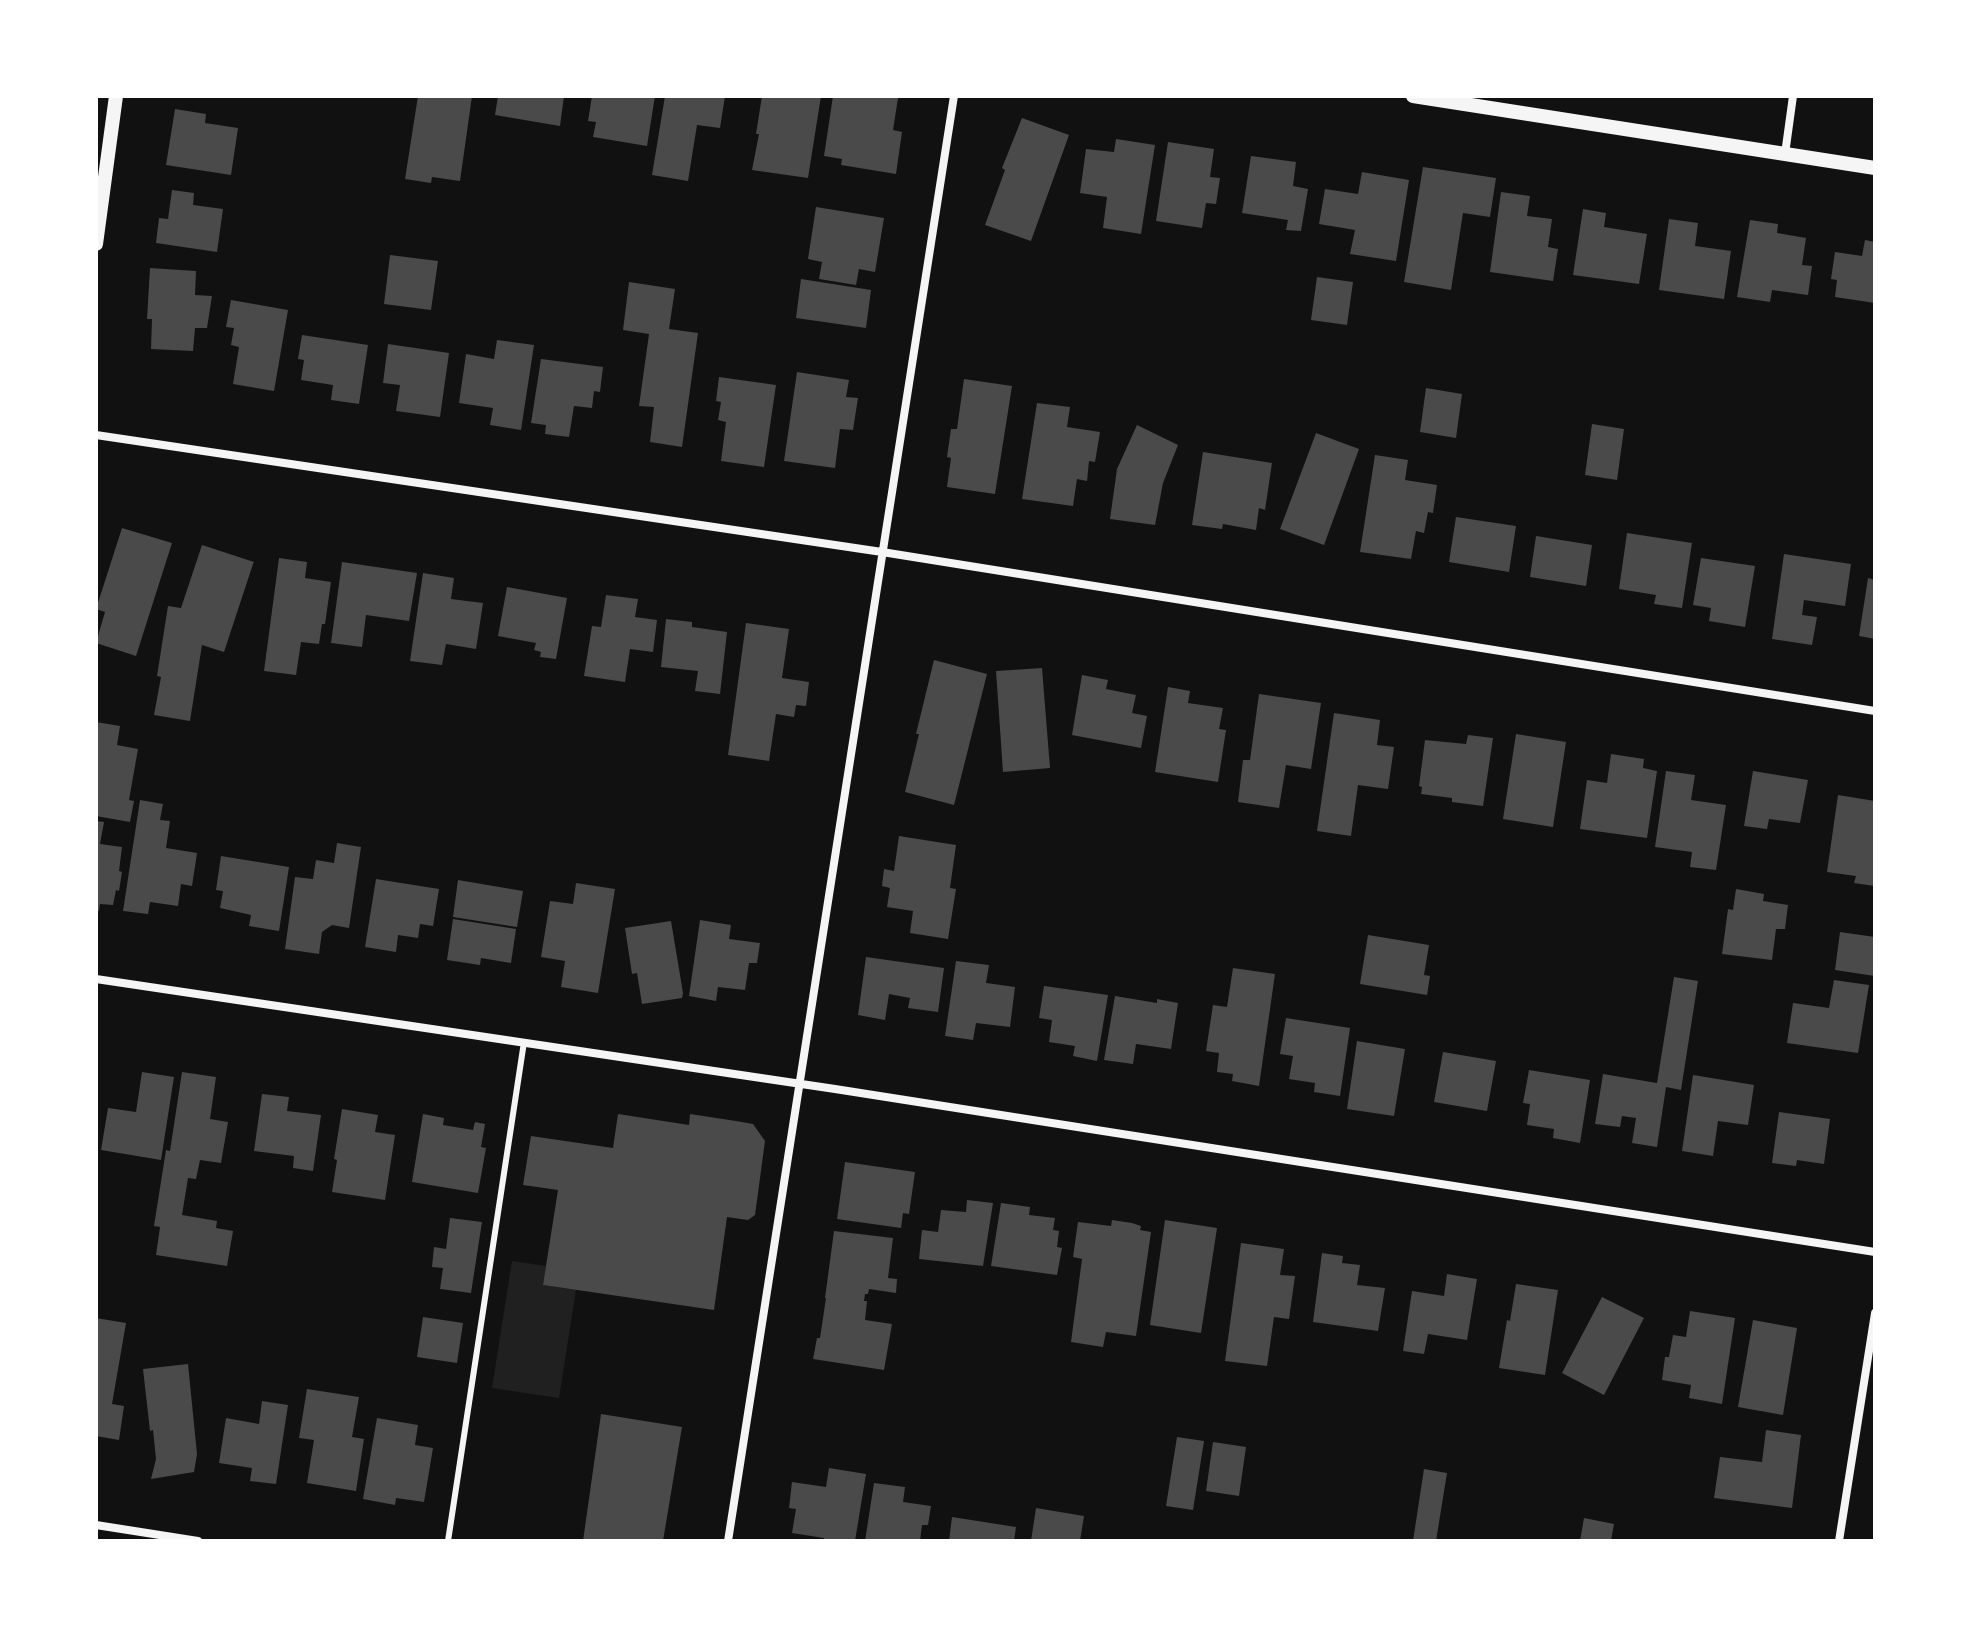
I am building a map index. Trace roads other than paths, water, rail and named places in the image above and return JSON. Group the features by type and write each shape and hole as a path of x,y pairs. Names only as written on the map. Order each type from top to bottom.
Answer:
{"street":[{"path":"96,244 116,96"},
{"path":"728,1541 954,96"},
{"path":"1413,96 1875,168"},
{"path":"1785,154 1793,96"},
{"path":"96,435 882,552 1875,711"},
{"path":"96,979 799,1083 1875,1252"},
{"path":"1839,1541 1875,1313"},
{"path":"96,1525 198,1541"}],"lane":[{"path":"448,1541 524,1042"}]}
